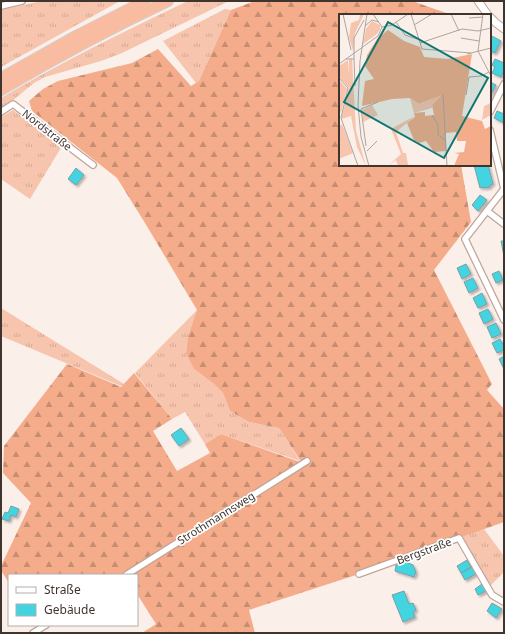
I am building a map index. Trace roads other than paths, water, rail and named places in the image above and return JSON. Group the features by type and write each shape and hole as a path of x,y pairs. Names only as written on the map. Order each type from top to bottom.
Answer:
{"highway":[{"path":"74,37 129,1"},
{"path":"1,78 74,37 145,1"},
{"path":"1,90 129,19 168,1"}],"street":[{"path":"1,6 22,1"},
{"path":"478,1 488,14"},
{"path":"491,18 504,29"},
{"path":"491,110 504,84"},
{"name":"Nordstraße","path":"1,112 13,104 93,165"},
{"path":"491,134 504,189 465,239 504,320"},
{"path":"487,211 504,224"},
{"name":"Strothmannsweg","path":"128,574 307,461"},
{"name":"Bergstraße","path":"359,574 459,538 492,595 504,602"},
{"path":"33,633 44,626"}]}
